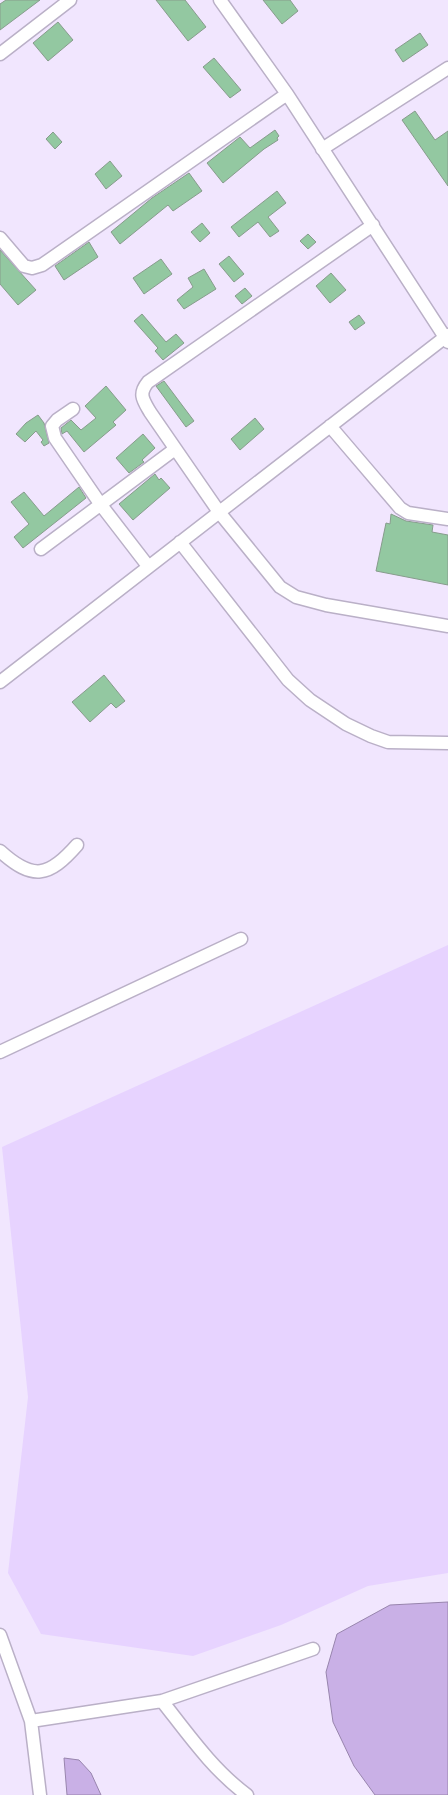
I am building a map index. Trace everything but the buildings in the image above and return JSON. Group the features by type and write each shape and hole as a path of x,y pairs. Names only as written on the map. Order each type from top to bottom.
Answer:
{"street":[{"path":"0,54 70,0"},
{"path":"0,682 148,566 447,338 287,94 220,0"},
{"path":"322,149 448,68"},
{"path":"0,238 24,266 32,268 42,265 287,94"},
{"path":"373,225 148,382 143,388 142,399 219,512 280,587 296,597 326,605 448,626"},
{"path":"72,409 52,426 55,438 101,505 148,566"},
{"path":"330,426 400,508 408,513 448,519"},
{"path":"41,549 175,449"},
{"path":"180,542 288,680 310,700 346,724 388,742 448,743"},
{"path":"0,851 19,866 30,871 41,872 52,869 63,861 77,845"},
{"path":"0,1052 241,938"},
{"path":"0,1634 31,1721 40,1795"},
{"path":"31,1721 162,1700 312,1649"},
{"path":"162,1700 206,1756 246,1795"}],"shaded area":[{"path":"448,945 448,1573 368,1586 281,1625 193,1656 41,1634 8,1573 28,1397 2,1147"},
{"path":"448,1602 448,1795 375,1795 354,1766 333,1722 326,1672 337,1634 390,1605"},
{"path":"64,1758 79,1760 91,1773 101,1795 67,1795"}]}
